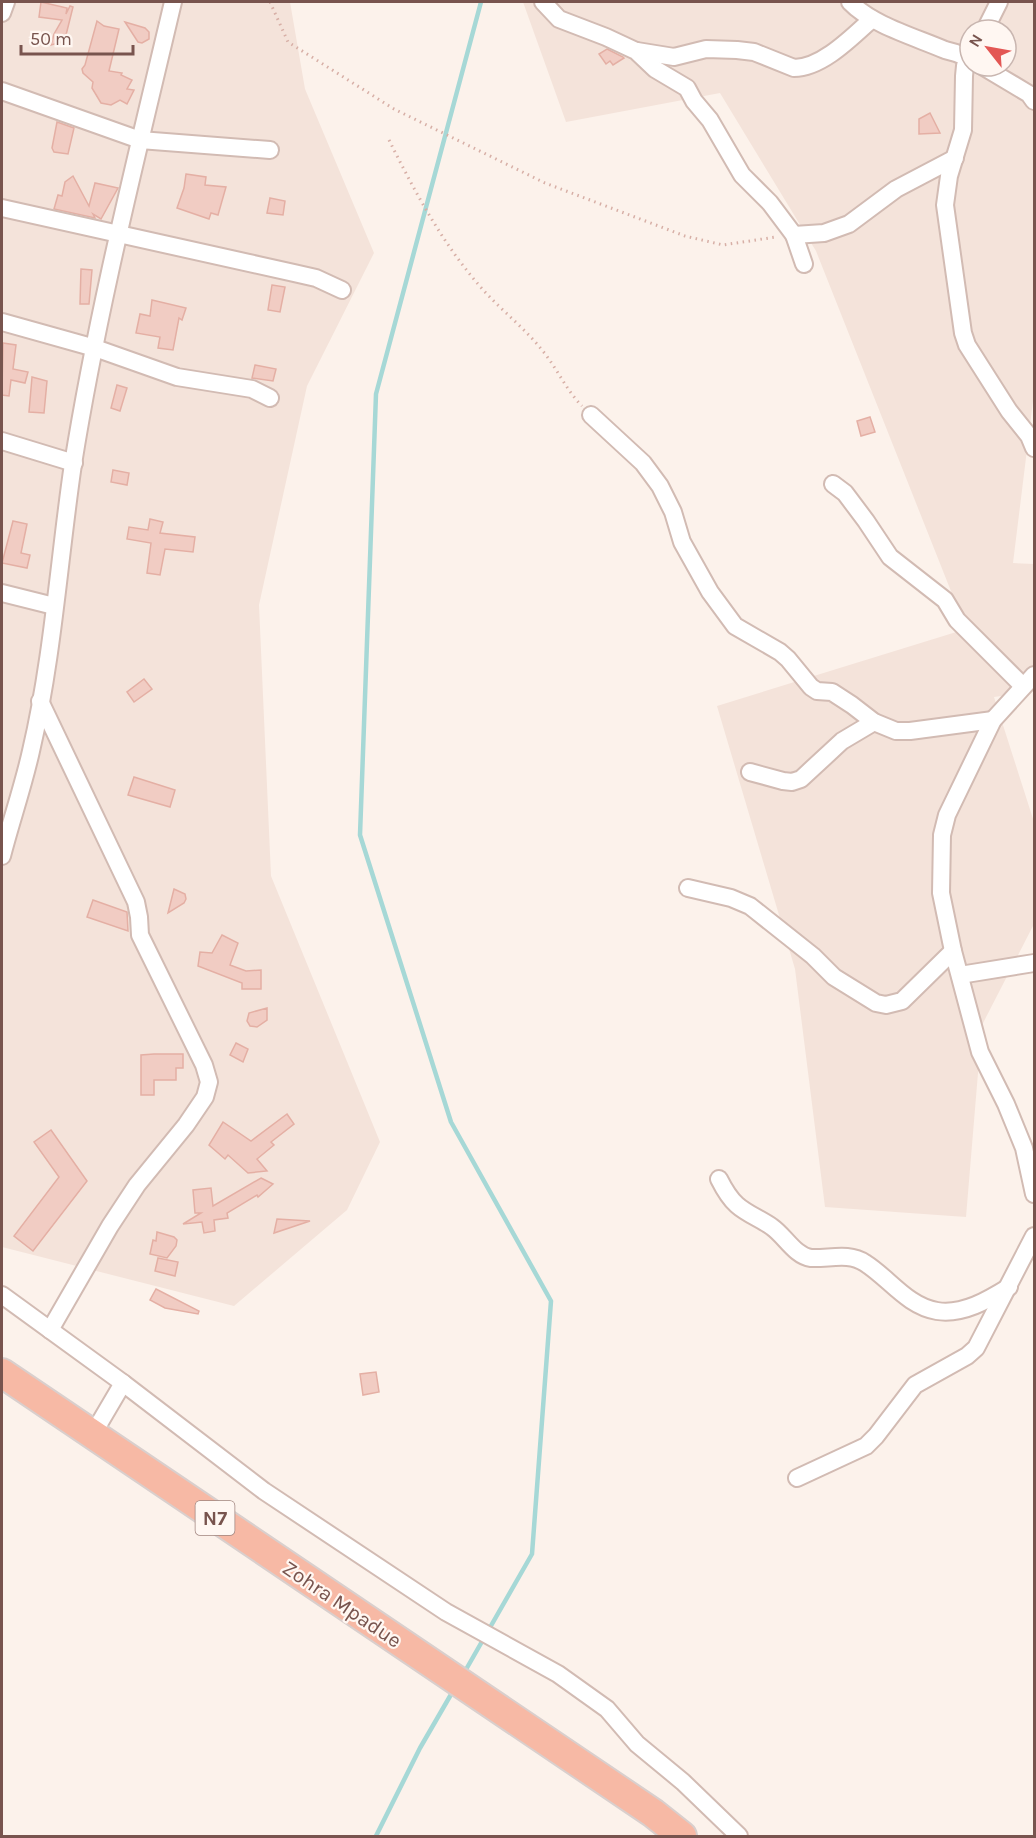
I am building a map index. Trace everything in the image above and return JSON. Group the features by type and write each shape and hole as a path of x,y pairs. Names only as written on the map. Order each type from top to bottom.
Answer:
{"highway":[{"name":"Zohra Mpadue","path":"2,1373 653,1813 682,1836"}],"street":[{"path":"2,13 6,2"},
{"path":"2,856 31,752 74,463 94,348 173,2"},
{"path":"543,2 559,19 636,51 674,57 706,49 737,50 754,52 794,68 801,68 838,50 872,19"},
{"path":"850,2 872,19 958,54"},
{"path":"991,18 999,2"},
{"path":"636,51 660,72 687,88 710,120 742,175 770,203 794,235 804,264"},
{"path":"964,78 963,130 949,176 945,205 963,333 967,345 1035,448"},
{"path":"1002,78 1035,100"},
{"path":"2,91 140,140 270,150"},
{"path":"794,235 824,233 849,224 896,189 955,158"},
{"path":"2,208 316,278 342,290"},
{"path":"2,322 94,348 177,377 252,389 270,398"},
{"path":"591,415 643,463 660,486 673,512 682,542 710,592 735,626 780,652 811,687 832,692 874,722 896,731 993,720"},
{"path":"2,441 74,463"},
{"path":"833,484 845,493 890,557 945,600 957,620 1029,680 993,720 947,815 942,836 941,893 952,951 980,1052 1006,1104 1024,1148 1035,1194"},
{"path":"2,593 54,606"},
{"path":"40,701 136,902 140,917 140,935 204,1065 209,1082 205,1097 199,1107 137,1185 110,1226 50,1330"},
{"path":"750,772 783,782 792,782 801,778 842,741 874,722"},
{"path":"688,888 731,898 750,906 813,956 834,977 876,1003 886,1005 902,1001 952,951"},
{"path":"960,975 1035,963"},
{"path":"719,1179 726,1194 738,1207 774,1228 801,1255 810,1258 847,1256 864,1261 910,1300 923,1307 938,1312 957,1310 983,1303 1010,1286"},
{"path":"797,1478 866,1446 915,1385 968,1356 976,1348 1035,1236"},
{"path":"2,1295 123,1383 273,1498 446,1612 568,1681 606,1709 637,1744 683,1782 739,1836"},
{"path":"93,1434 123,1383"}],"path":[{"path":"270,2 288,42 394,109 546,183 685,236 723,245 794,235"},
{"path":"389,140 435,226 477,284 543,351 564,380 572,396 591,415"}],"shaded area":[{"path":"2,2 290,2 305,89 374,253 307,386 259,605 271,876 380,1142 347,1210 234,1306 2,1247"},
{"path":"523,2 1034,2 1034,393 1013,563 1034,564 1034,691 994,697 1034,822 1034,924 982,1025 966,1217 825,1207 795,969 717,706 966,629 816,251 720,93 566,122"}],"building":[{"path":"41,2 67,8 66,14 70,6 73,7 65,39 62,42 51,45 62,20 39,17"},
{"path":"97,21 104,26 119,29 109,71 122,73 121,75 132,80 127,89 134,90 127,104 120,100 111,105 101,103 92,88 93,82 83,73 82,69"},
{"path":"125,22 145,28 149,32 149,39 142,43 138,42"},
{"path":"607,49 624,58 613,65 610,61 606,64 599,54"},
{"path":"930,113 940,133 919,134 919,119"},
{"path":"57,122 74,128 68,154 54,152 52,148"},
{"path":"186,174 206,177 205,185 226,187 218,215 211,213 209,219 177,208"},
{"path":"73,176 89,206 95,183 118,188 101,219 93,214 95,218 54,209 58,195 62,196 65,182"},
{"path":"270,198 285,201 283,215 267,213"},
{"path":"81,269 92,270 89,304 80,304"},
{"path":"272,285 285,287 280,312 268,310"},
{"path":"152,300 186,308 182,320 179,318 173,350 158,348 160,337 136,333 140,314 150,316"},
{"path":"3,343 16,345 13,369 28,372 25,383 11,380 9,396 2,395"},
{"path":"255,365 276,369 273,381 252,378"},
{"path":"32,377 47,381 44,413 29,412"},
{"path":"117,385 127,388 120,411 111,408"},
{"path":"870,417 875,432 861,436 857,421"},
{"path":"113,470 129,473 127,485 111,482"},
{"path":"150,519 163,522 160,533 195,537 193,552 165,549 160,575 147,573 151,543 127,539 129,527 148,530"},
{"path":"13,521 27,524 21,553 30,555 27,568 2,563"},
{"path":"144,679 152,689 134,702 127,692"},
{"path":"134,777 175,790 170,807 128,795"},
{"path":"174,889 185,894 186,899 184,903 168,913"},
{"path":"93,900 127,912 128,931 87,917"},
{"path":"222,935 238,943 230,965 246,971 261,970 261,989 242,989 242,983 198,966 200,952 212,953"},
{"path":"267,1008 267,1020 257,1027 250,1026 247,1021 249,1013"},
{"path":"236,1043 248,1049 243,1062 230,1055"},
{"path":"183,1054 183,1068 176,1068 176,1080 154,1080 154,1095 141,1095 141,1055"},
{"path":"287,1114 294,1124 271,1142 274,1145 257,1159 267,1171 248,1173 228,1155 225,1159 209,1145 223,1122 251,1141"},
{"path":"51,1130 87,1181 33,1251 14,1236 59,1177 34,1142"},
{"path":"261,1178 273,1184 258,1197 257,1195 227,1213 228,1218 214,1220 215,1231 204,1233 202,1222 183,1224 201,1213 195,1213 193,1190 211,1188 213,1206"},
{"path":"277,1219 310,1221 274,1233"},
{"path":"157,1232 177,1240 176,1246 167,1258 150,1254"},
{"path":"158,1258 178,1262 175,1276 155,1271"},
{"path":"156,1289 199,1311 198,1314 165,1308 150,1300"},
{"path":"376,1372 379,1392 363,1395 360,1374"}],"waterway":[{"path":"464,1673 532,1554 551,1301 451,1122 360,835 376,394 481,2"},
{"path":"376,1836 420,1748 453,1691"}]}
